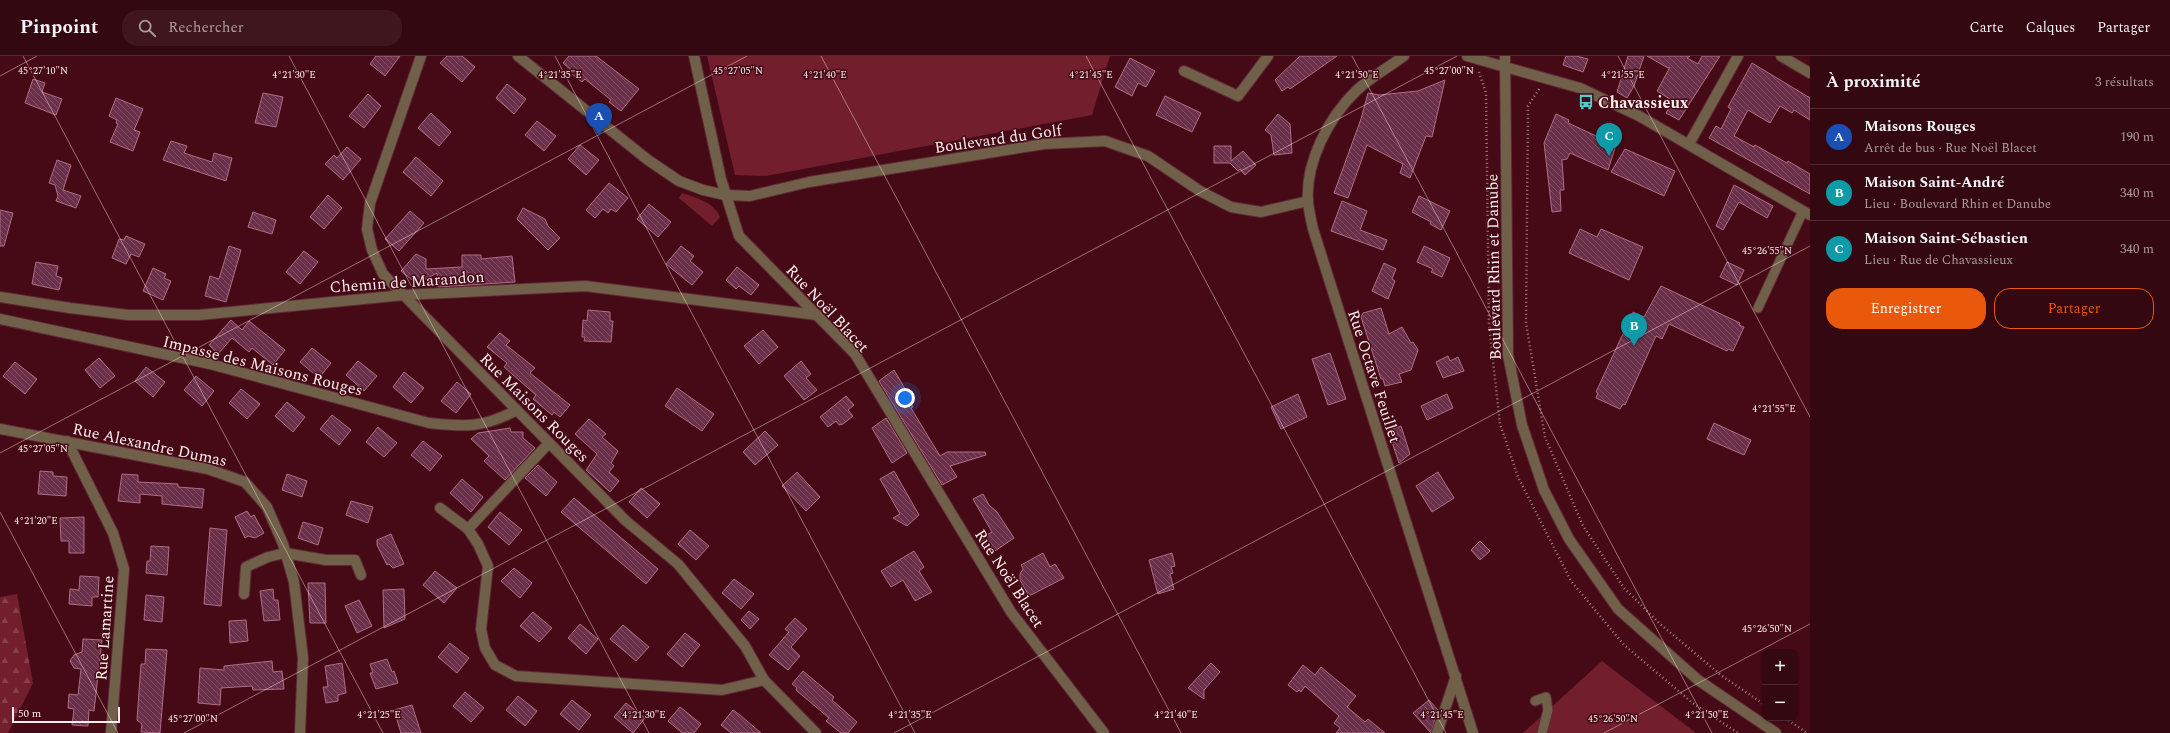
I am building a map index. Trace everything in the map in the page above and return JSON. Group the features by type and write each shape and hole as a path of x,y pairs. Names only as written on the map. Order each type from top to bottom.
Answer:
{"street":[{"name":"Rue Maisons Rouges","path":"421,56 370,203 367,229 372,250 383,274 626,521 678,564 745,646 764,680 816,733"},
{"path":"518,56 648,160 679,181 703,190 725,195"},
{"name":"Rue Noël Blacet","path":"694,56 725,195 739,236 855,354 1011,612 1104,733"},
{"path":"1184,71 1238,96 1268,56"},
{"name":"Rue Octave Feuillet","path":"1404,56 1357,90 1339,111 1321,139 1311,169 1308,201 1313,229 1474,733"},
{"name":"Boulevard Rhin et Danube","path":"1505,56 1508,355 1522,425 1544,490 1569,539 1618,609 1698,680 1776,733"},
{"path":"1689,144 1738,56"},
{"path":"1781,56 1810,72"},
{"path":"1471,57 1580,88 1639,116 1807,213"},
{"name":"Boulevard du Golf","path":"725,195 750,196 808,182 1044,144 1105,141 1148,156 1200,190 1231,207 1261,212 1308,201"},
{"name":"Chemin de Marandon","path":"0,297 128,315 199,315 404,295 585,286 817,315"},
{"name":"Impasse des Maisons Rouges","path":"0,319 210,364 429,424 466,427 499,420 517,410"},
{"name":"Rue Alexandre Dumas","path":"0,429 208,469 245,482 267,507 286,554 294,582 303,658 300,733"},
{"name":"Rue Lamartine","path":"68,441 113,533 124,569 111,733"},
{"path":"468,529 549,442"},
{"path":"440,508 468,529 478,544 488,566 481,629 485,648 495,665 516,676 722,690 764,680"},
{"path":"244,594 246,567 268,557 286,554 326,560 355,560 361,576"},
{"path":"1437,733 1456,676"}],"lane":[{"path":"1758,308 1807,213"},
{"path":"1534,701 1546,696 1548,710 1542,733"}],"path":[{"path":"1471,57 1486,93 1489,324 1500,424 1518,477 1572,581 1624,645 1694,704 1738,733"},
{"path":"1539,76 1539,89 1528,106 1526,323 1545,437 1583,526 1624,588 1660,624 1717,671 1762,702"},
{"path":"1789,721 1807,733"}],"green space":[{"path":"707,56 1110,56 1092,115 766,176 735,175"},
{"path":"682,193 709,204 714,208 720,217 712,226 679,198"},
{"path":"17,594 33,683 8,733 0,733 0,597"},
{"path":"1602,661 1696,733 1523,733"}],"building":[{"path":"376,56 400,56 385,76 370,64"},
{"path":"447,56 462,56 475,67 462,82 440,63"},
{"path":"569,56 596,56 639,89 621,111 609,102 611,100 585,79 582,82 572,74 573,72 563,63"},
{"path":"1300,56 1337,56 1290,89 1288,87 1282,91 1275,80"},
{"path":"1566,56 1576,56 1588,59 1583,72 1563,65"},
{"path":"1628,56 1644,56 1634,86 1627,98 1617,92"},
{"path":"1647,56 1690,56 1687,58 1698,64 1702,56 1720,56 1679,120 1666,113 1673,101 1657,91 1670,67 1668,68"},
{"path":"1130,58 1155,71 1146,87 1138,83 1132,96 1115,87"},
{"path":"1752,63 1810,98 1810,120 1794,110 1792,113 1780,106 1770,123 1748,110 1734,136 1754,147 1755,145 1787,163 1788,161 1810,174 1810,194 1709,138 1716,126 1721,129 1731,109 1728,107"},
{"path":"33,79 45,83 42,92 62,99 56,115 25,103"},
{"path":"1445,80 1432,137 1426,136 1410,178 1400,173 1403,164 1367,145 1348,198 1334,193 1361,119 1368,93 1379,95 1418,91"},
{"path":"507,84 526,99 514,114 496,98"},
{"path":"263,93 283,97 276,127 255,123"},
{"path":"368,94 381,106 364,128 349,116"},
{"path":"1165,96 1201,113 1192,132 1156,115"},
{"path":"116,98 143,109 134,130 140,132 133,151 110,142 118,124 116,123 117,120 109,116"},
{"path":"431,113 451,132 439,146 418,128"},
{"path":"1278,114 1290,124 1292,153 1274,155 1271,135 1265,130"},
{"path":"1556,114 1569,120 1568,123 1616,145 1608,170 1570,153 1567,159 1562,160 1564,190 1560,190 1561,211 1552,212 1544,143"},
{"path":"537,121 556,136 544,151 525,135"},
{"path":"171,141 187,146 184,153 212,162 214,153 232,158 226,181 163,160"},
{"path":"580,145 599,160 586,175 568,159"},
{"path":"1214,146 1231,146 1231,161 1243,151 1256,165 1245,175 1240,169 1238,171 1230,163 1214,163"},
{"path":"347,147 361,159 343,180 325,164 334,155 337,158"},
{"path":"1625,149 1675,171 1664,196 1611,172"},
{"path":"416,157 443,181 431,196 403,172"},
{"path":"57,160 71,165 63,190 81,196 76,208 56,201 58,196 55,185 49,183"},
{"path":"609,183 628,198 616,212 611,209 608,213 603,209 595,218 586,210"},
{"path":"1734,185 1773,206 1767,218 1739,202 1723,230 1716,226"},
{"path":"328,195 342,208 324,229 310,217"},
{"path":"1419,196 1450,211 1441,230 1430,224 1431,222 1412,212"},
{"path":"1342,201 1367,211 1360,230 1387,240 1383,250 1331,231"},
{"path":"649,204 671,222 658,237 637,219"},
{"path":"523,208 545,219 548,226 560,238 548,250 517,219"},
{"path":"0,210 13,213 4,246 0,246"},
{"path":"410,211 424,223 399,251 385,239"},
{"path":"253,212 276,220 272,234 248,227"},
{"path":"1580,229 1597,237 1601,229 1643,247 1629,280 1569,253"},
{"path":"126,236 145,244 139,257 131,254 126,264 112,258 119,239 124,240"},
{"path":"229,246 241,250 226,302 205,296 210,276 219,279"},
{"path":"681,246 694,256 690,261 703,272 692,285 666,264"},
{"path":"1424,246 1450,258 1442,277 1431,272 1433,269 1417,262"},
{"path":"304,251 318,262 300,284 286,272"},
{"path":"416,254 426,259 426,269 462,267 462,255 481,255 481,259 512,256 515,282 438,287 437,273 417,284 401,271"},
{"path":"36,262 58,266 56,276 62,278 59,290 32,284"},
{"path":"1727,262 1744,270 1737,285 1720,277"},
{"path":"1384,263 1396,269 1392,279 1395,281 1388,299 1372,291"},
{"path":"737,267 759,285 751,295 739,286 736,289 726,280"},
{"path":"153,268 166,274 164,278 171,281 163,300 143,291"},
{"path":"1661,286 1740,323 1739,325 1744,327 1733,351 1728,349 1727,351 1669,324 1662,339 1656,336 1625,405 1623,404 1620,409 1596,398 1598,393 1596,392 1633,312 1644,317"},
{"path":"1381,308 1389,334 1402,327 1411,343 1413,342 1418,350 1411,370 1399,374 1402,382 1385,386 1383,379 1381,379 1361,317 1363,313"},
{"path":"588,310 610,312 610,321 613,321 611,342 584,341 585,337 582,337 583,320 587,321"},
{"path":"231,320 242,330 249,321 285,350 273,365 252,348 249,352 232,338 218,354 209,345"},
{"path":"763,330 778,347 759,364 744,346"},
{"path":"500,333 510,341 506,345 535,368 530,373 570,405 560,417 554,412 552,415 533,399 536,395 504,367 507,363 487,347"},
{"path":"312,348 331,363 319,378 300,362"},
{"path":"1330,353 1346,399 1328,405 1312,359"},
{"path":"1448,356 1450,361 1458,357 1464,371 1443,378 1436,362"},
{"path":"99,358 115,376 100,388 85,370"},
{"path":"358,361 377,376 364,391 346,375"},
{"path":"801,361 811,374 806,378 817,390 804,400 784,376"},
{"path":"15,362 37,379 25,394 3,376"},
{"path":"146,367 165,382 153,397 135,381"},
{"path":"894,370 911,399 909,400 913,407 911,408 940,456 947,452 985,452 986,455 950,466 957,477 942,485 879,381"},
{"path":"404,372 424,388 411,403 393,387"},
{"path":"196,376 214,391 202,406 184,390"},
{"path":"457,382 471,394 456,413 441,401"},
{"path":"677,388 714,414 702,431 665,406"},
{"path":"241,389 260,404 247,419 229,403"},
{"path":"1298,394 1307,417 1281,429 1271,407"},
{"path":"1447,394 1453,408 1427,420 1421,406"},
{"path":"846,396 854,405 848,410 853,416 843,424 839,425 836,421 828,427 820,417"},
{"path":"287,402 305,417 293,432 275,416"},
{"path":"332,415 351,430 339,445 320,429"},
{"path":"886,418 907,453 892,463 872,428"},
{"path":"589,419 606,434 602,437 618,451 611,463 614,466 609,472 619,481 610,492 586,470 597,454 575,434"},
{"path":"1714,423 1751,440 1744,455 1707,439"},
{"path":"1401,426 1410,454 1399,463 1388,430"},
{"path":"378,427 397,443 384,457 366,442"},
{"path":"510,428 511,432 523,432 523,438 535,448 505,480 484,461 489,456 471,439 478,433"},
{"path":"765,431 778,445 755,465 743,452"},
{"path":"423,441 442,456 430,471 411,455"},
{"path":"538,465 557,482 546,496 525,478"},
{"path":"40,471 53,472 53,476 67,477 66,496 38,494"},
{"path":"894,471 919,515 907,526 893,518 900,514 880,479"},
{"path":"797,472 820,497 806,511 782,486"},
{"path":"1438,472 1454,498 1432,512 1416,486"},
{"path":"122,474 138,475 138,482 178,484 178,487 204,489 202,508 162,504 162,496 140,494 140,503 118,501"},
{"path":"287,474 307,481 302,497 282,490"},
{"path":"462,479 483,497 471,512 450,493"},
{"path":"641,488 660,504 647,518 629,502"},
{"path":"983,494 989,505 997,512 1014,538 989,555 980,539 992,532 973,499"},
{"path":"574,498 658,569 646,584 561,512"},
{"path":"351,501 373,507 368,523 346,515"},
{"path":"247,511 251,517 254,515 264,533 255,538 248,536 245,538 235,517"},
{"path":"500,512 522,530 509,545 488,527"},
{"path":"84,517 84,553 69,553 69,541 61,541 60,518"},
{"path":"303,522 323,528 318,545 298,538"},
{"path":"210,528 227,530 221,606 204,604"},
{"path":"690,530 709,546 696,560 678,544"},
{"path":"391,534 404,564 393,568 389,564 387,565 377,545 377,540"},
{"path":"1480,541 1490,551 1480,560 1471,550"},
{"path":"151,546 169,547 167,575 146,573 147,561 150,561"},
{"path":"914,551 924,567 919,571 932,592 915,601 903,580 891,587 881,571"},
{"path":"1043,553 1050,567 1055,564 1064,578 1029,596 1020,580 1020,574 1023,569 1021,565"},
{"path":"1172,553 1175,566 1171,567 1173,573 1170,574 1174,589 1158,594 1149,560"},
{"path":"514,568 532,583 520,598 501,581"},
{"path":"435,571 457,588 444,603 423,585"},
{"path":"80,576 99,577 98,597 92,597 92,606 69,604 70,589 79,590"},
{"path":"734,579 754,594 741,609 722,593"},
{"path":"308,583 325,583 326,623 310,623"},
{"path":"273,589 274,600 278,600 280,620 264,621 260,591"},
{"path":"404,589 405,619 384,628 383,590"},
{"path":"146,595 164,597 162,622 144,620"},
{"path":"359,600 372,626 357,633 345,606"},
{"path":"749,611 759,619 750,629 741,620"},
{"path":"533,612 552,628 539,642 520,626"},
{"path":"795,618 807,629 791,647 800,656 788,670 769,655 789,632 785,629"},
{"path":"246,620 248,641 230,643 229,621"},
{"path":"580,624 598,639 586,654 568,638"},
{"path":"623,625 649,647 636,661 610,639"},
{"path":"685,633 700,645 682,667 667,654"},
{"path":"83,639 102,640 94,711 89,710 88,726 72,725 74,709 68,708 69,694 78,695 81,669 74,668 70,661 74,655 82,652"},
{"path":"450,643 469,658 457,673 438,657"},
{"path":"146,649 167,650 160,733 141,732 142,724 137,720 141,664 145,664"},
{"path":"387,659 392,672 394,671 398,683 376,689 370,673 373,673 370,664"},
{"path":"272,661 273,672 282,671 284,689 253,690 252,686 221,688 220,705 198,703 200,668 224,670 224,666"},
{"path":"342,663 346,693 338,695 338,701 326,703 323,687 328,687 325,666"},
{"path":"1211,663 1220,672 1204,690 1204,699 1188,688"},
{"path":"1303,665 1315,675 1321,667 1356,696 1347,707 1365,722 1368,719 1385,733 1336,733 1340,728 1334,723 1339,716 1305,686 1301,692 1299,690 1297,692 1288,685"},
{"path":"803,671 834,697 832,700 857,722 848,733 841,733 826,721 829,718 796,690 797,688 792,684"},
{"path":"465,692 484,708 471,722 453,706"},
{"path":"518,696 537,711 525,726 506,710"},
{"path":"572,700 591,715 579,730 560,714"},
{"path":"1429,700 1438,710 1431,733 1413,713"},
{"path":"626,703 645,718 633,733 614,717"},
{"path":"412,705 421,733 401,733 394,710"},
{"path":"680,707 701,724 694,733 682,733 668,721"},
{"path":"733,710 761,733 731,733 721,725"}],"place":[{"name":"Chavassieux","path":"1586,102"},
{"name":"Maisons Rouges","path":"599,136"},
{"name":"Maison Saint-Sébastien","path":"1609,156"},
{"name":"Maison Saint-André","path":"1634,346"}]}
